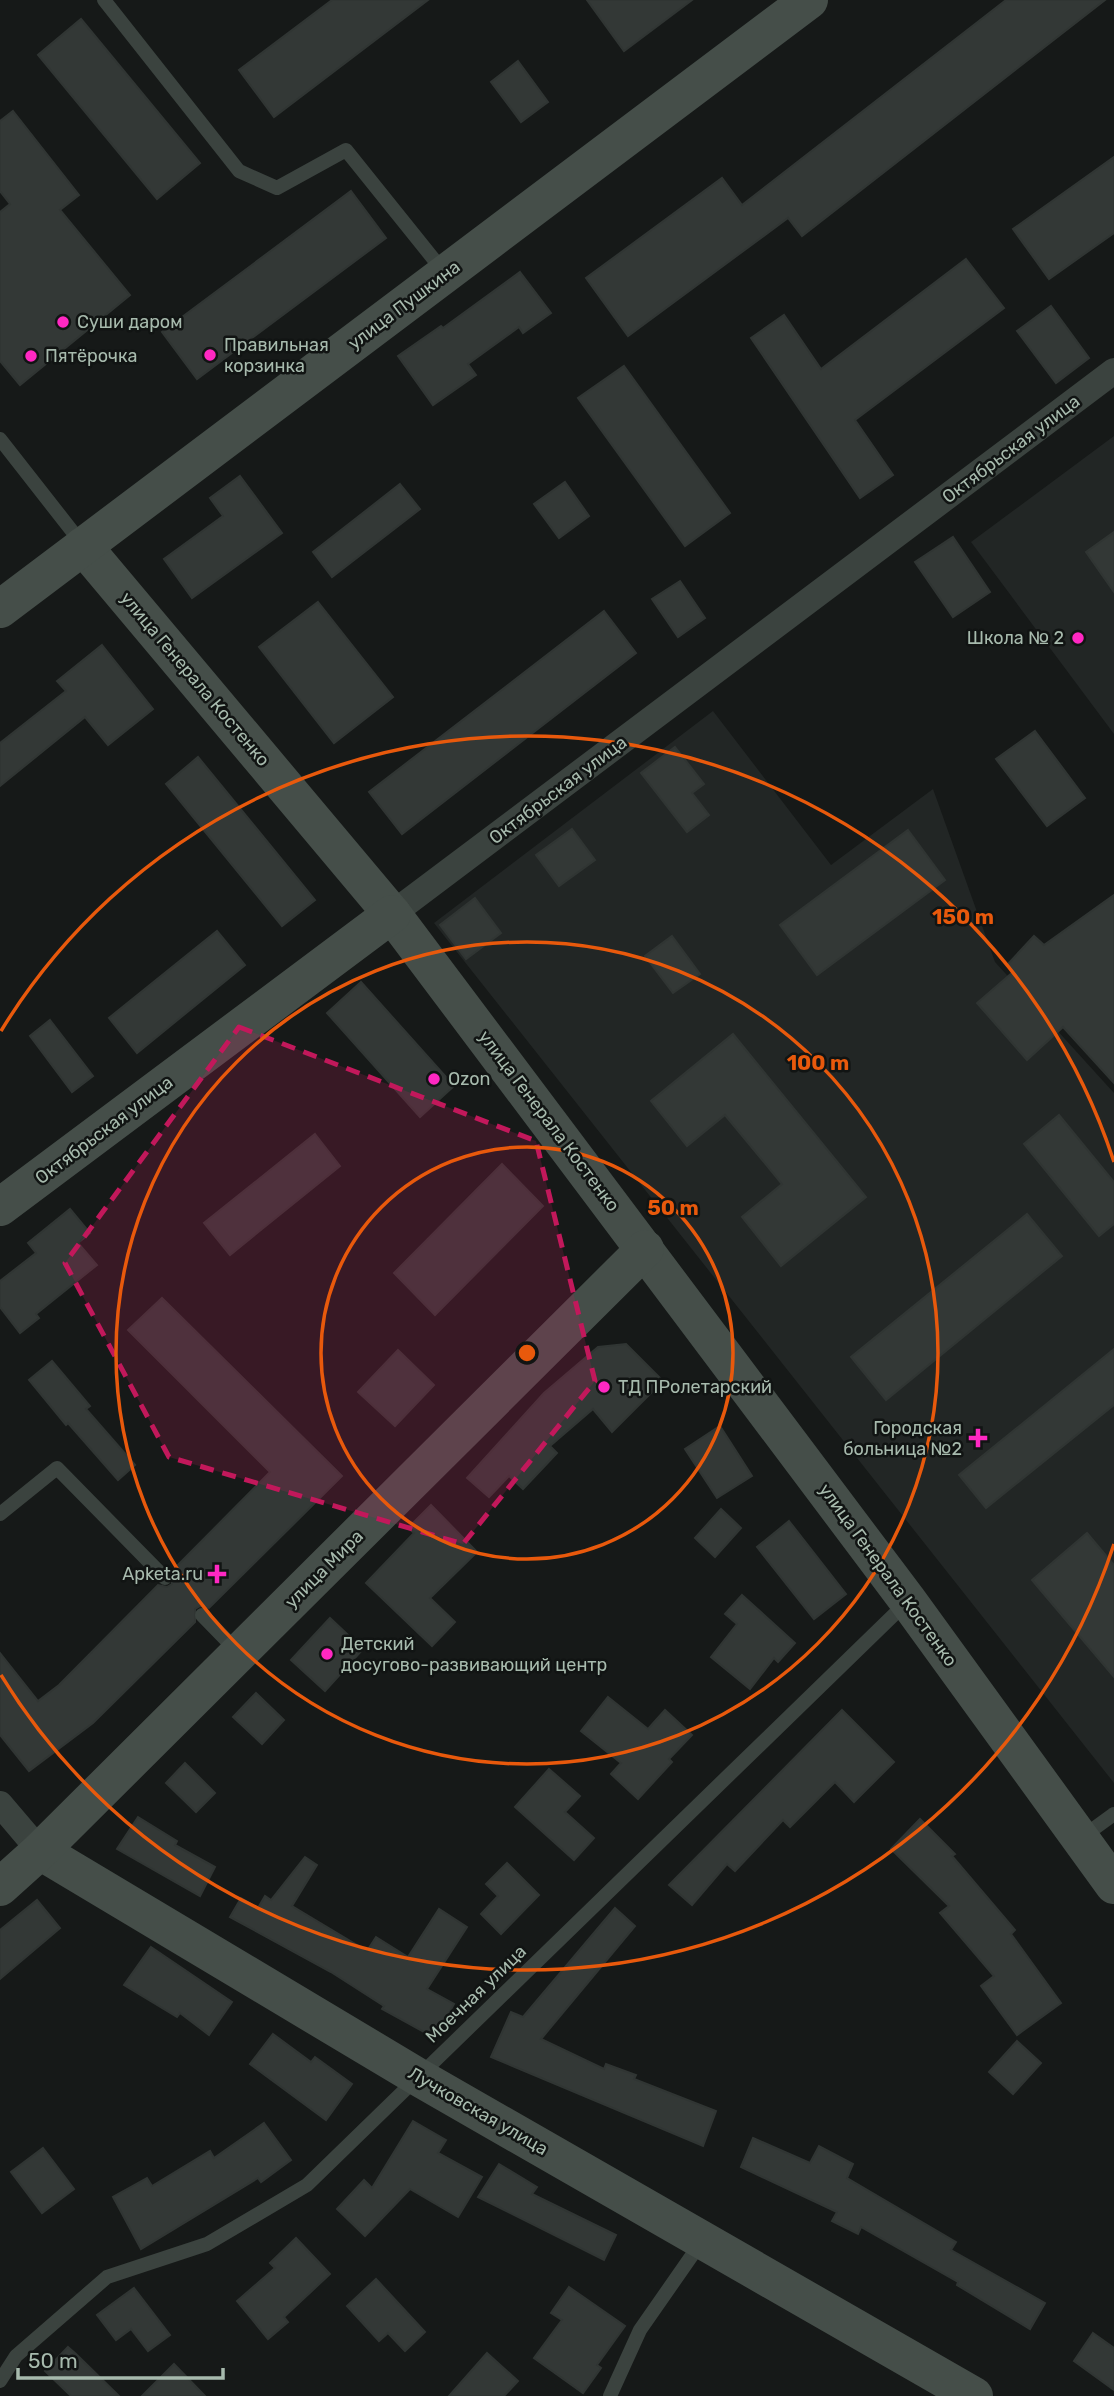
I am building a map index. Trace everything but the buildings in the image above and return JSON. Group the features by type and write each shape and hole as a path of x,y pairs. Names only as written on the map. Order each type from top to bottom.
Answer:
{"street":[{"name":"улица Пушкина","path":"0,609 808,0"},
{"name":"Октябрьская улица","path":"0,1207 1114,371"},
{"name":"улица Генерала Костенко","path":"83,546 392,914 908,1601 1114,1885"},
{"name":"улица Мира","path":"0,1887 40,1851 645,1249"},
{"name":"Лучковская улица","path":"0,1804 40,1851 418,2077 974,2396"}],"lane":[{"path":"104,0 240,171 277,188 346,150 445,274"},
{"path":"0,439 83,546"},
{"path":"0,1514 57,1468 165,1578"},
{"name":"Моечная улица","path":"0,2381 16,2356 107,2277 207,2244 307,2185 908,1601"},
{"path":"202,1615 239,1653"},
{"path":"1081,1839 1114,1814"},
{"path":"610,2396 640,2330 703,2239"}],"highlighted area":[{"path":"239,1027 536,1141 595,1381 463,1544 169,1457 65,1263"}],"shaded area":[{"name":"Школа № 2","path":"1114,436 1114,734 971,542"},
{"name":"Городская больница №2","path":"713,711 831,865 933,789 995,962 1114,1093 1114,1783 434,923"}],"place":[{"name":"Суши даром","path":"63,322"},
{"name":"Правильная корзинка","path":"210,355"},
{"name":"Пятёрочка","path":"31,356"},
{"name":"Школа № 2","path":"1078,638"},
{"name":"Ozon","path":"434,1079"},
{"name":"ТД ПРолетарский","path":"604,1387"},
{"name":"Городская больница №2","path":"978,1438"},
{"name":"Apketa.ru","path":"217,1574"},
{"name":"Детский досугово-развивающий центр","path":"327,1654"}]}
